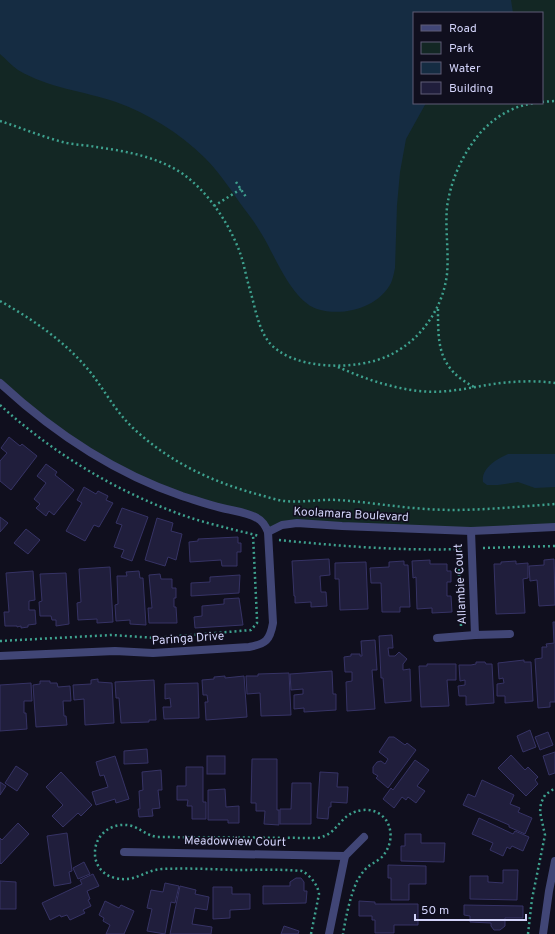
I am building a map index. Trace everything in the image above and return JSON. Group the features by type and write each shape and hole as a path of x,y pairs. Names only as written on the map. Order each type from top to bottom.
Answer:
{"street":[{"path":"0,383 16,398 64,434 116,467 180,495 250,515 259,519 268,532"},
{"name":"Koolamara Boulevard","path":"268,532 282,525 297,523 350,527 471,531 555,527"},
{"name":"Allambie Court","path":"471,531 475,635"},
{"name":"Paringa Drive","path":"0,656 115,651 153,653 250,647 261,644 269,637 273,623 268,532"},
{"name":"Allambie Court","path":"438,638 510,634"},
{"path":"329,934 345,856 364,837"},
{"name":"Meadowview Court","path":"124,852 345,856"},
{"path":"543,934 548,891 555,861"}],"path":[{"path":"543,102 555,101"},
{"path":"0,121 68,143 129,152 147,158 182,174 205,194 232,233 240,252 260,326 269,342 293,357 320,365 337,366 364,363 390,356 414,338 426,325 438,308 447,273 448,206 458,166 469,148 491,122 503,113 517,107 530,104"},
{"path":"236,182 246,196"},
{"path":"214,206 240,189"},
{"path":"0,301 46,330 76,357 98,382 119,413 132,428 150,443 196,473 207,478 244,490 283,500 294,501 338,500 398,507 468,510 555,504"},
{"path":"438,308 440,350 444,360 451,371 474,387"},
{"path":"337,366 356,375 381,383 428,392 448,391 517,381 555,383"},
{"path":"0,641 112,635 156,638 251,630 257,623 253,535"},
{"path":"278,540 339,546 464,549"},
{"path":"478,549 555,546"},
{"path":"458,549 462,636"},
{"path":"528,934 532,899 545,835 540,812 545,795 555,788"}],"green space":[{"path":"0,0 555,0 555,527 471,531 297,523 268,532 262,523 180,495 84,448 0,383"}],"water":[{"path":"0,0 511,0 513,12 413,12 413,104 425,104 406,139 400,172 397,205 395,268 393,276 391,283 378,299 359,308 338,312 317,309 308,304 299,296 284,276 256,225 228,185 210,163 175,132 152,118 116,102 41,81 18,70 0,54"},
{"path":"508,454 555,454 555,487 535,488 518,482 487,485 483,482 483,477 487,468 495,461"}],"building":[{"path":"9,437 20,446 22,444 37,456 11,490 0,481 0,461 7,453 1,448"},
{"path":"46,464 57,472 55,475 74,490 54,515 49,511 46,516 36,508 40,504 34,499 46,483 37,476"},
{"path":"84,487 96,494 98,491 108,496 106,500 113,503 99,527 94,525 85,541 66,531 82,503 77,500"},
{"path":"122,508 148,517 132,561 121,557 124,550 114,547 122,525 116,523"},
{"path":"0,517 8,523 0,532"},
{"path":"157,518 173,523 171,531 182,534 176,560 168,557 165,566 145,560"},
{"path":"26,529 40,540 28,554 14,543"},
{"path":"238,537 238,543 241,543 241,552 237,552 237,566 222,566 221,560 190,562 189,542 198,541 198,539"},
{"path":"329,559 330,575 320,576 321,592 326,592 327,606 311,607 311,602 295,603 292,561"},
{"path":"554,559 555,605 539,606 537,580 530,581 529,566 544,565 544,560"},
{"path":"430,560 430,564 447,564 447,571 451,571 451,582 447,582 447,596 451,596 452,612 432,613 432,608 417,609 416,577 413,578 412,561"},
{"path":"404,561 404,565 408,565 410,607 400,607 400,612 382,612 381,583 371,583 370,568 389,567 389,562"},
{"path":"516,561 516,564 528,563 528,578 523,579 525,613 496,614 494,564"},
{"path":"366,562 368,609 340,610 339,579 335,579 335,563"},
{"path":"110,567 113,622 97,623 97,619 78,620 77,603 81,602 79,569"},
{"path":"33,571 35,600 29,601 29,610 35,610 36,624 21,628 21,626 5,626 4,612 9,612 6,573"},
{"path":"139,571 140,578 143,578 146,625 130,624 130,620 116,621 115,605 118,604 117,576 127,576 126,572"},
{"path":"66,573 69,624 56,626 56,620 52,620 51,616 40,616 39,602 42,601 40,574"},
{"path":"160,574 161,579 172,579 172,588 176,588 174,607 176,607 177,623 149,623 148,608 152,608 149,575"},
{"path":"240,575 239,593 191,596 191,583 210,582 210,577"},
{"path":"239,598 243,625 195,628 194,617 202,616 202,606 224,604 224,599"},
{"path":"553,622 555,622 555,702 550,702 550,707 538,708 535,659 542,658 542,647 547,647 546,644 554,643"},
{"path":"392,635 393,648 388,648 389,656 395,656 399,652 407,659 403,664 403,670 410,669 411,701 385,703 383,678 381,678 379,636"},
{"path":"375,640 377,670 372,670 375,709 347,711 346,682 352,681 352,672 345,672 344,657 351,656 351,654 360,654 360,656 362,656 361,641"},
{"path":"524,660 524,662 531,662 533,701 505,703 505,696 497,696 497,684 504,683 503,678 499,679 498,663"},
{"path":"476,662 492,664 494,703 466,705 466,696 459,696 458,686 465,685 465,680 460,681 459,665 471,665 476,664"},
{"path":"427,664 456,664 456,680 447,680 449,706 421,707 419,666 427,666"},
{"path":"332,671 333,694 336,694 336,710 304,712 304,708 294,709 294,695 303,694 303,689 291,690 290,674"},
{"path":"289,673 291,715 261,716 260,693 247,694 246,676"},
{"path":"225,676 225,678 244,676 247,717 206,720 205,702 208,702 207,695 203,695 202,680"},
{"path":"98,679 98,682 112,683 114,723 85,725 84,699 74,700 73,685 91,684 91,680"},
{"path":"154,680 156,720 149,720 149,722 121,723 119,698 116,698 115,682"},
{"path":"40,681 57,683 58,687 70,686 71,701 63,701 64,716 66,716 67,725 36,727 33,685 40,684"},
{"path":"31,683 32,701 24,701 24,713 26,713 27,729 0,731 0,685"},
{"path":"198,683 199,718 164,719 163,707 171,707 170,698 165,699 165,684"},
{"path":"530,730 536,747 523,752 517,736"},
{"path":"548,732 553,745 540,750 535,737"},
{"path":"389,737 394,737 405,745 407,743 416,750 388,788 376,778 378,776 373,773 373,767 377,762 381,761 385,764 388,759 379,752"},
{"path":"147,749 148,763 124,764 124,751"},
{"path":"555,752 555,773 549,775 543,756"},
{"path":"511,755 525,770 528,767 538,777 535,780 538,784 526,796 498,768"},
{"path":"115,756 129,799 116,803 115,799 96,805 92,792 108,787 104,775 100,776 96,762"},
{"path":"207,756 225,756 225,774 207,774"},
{"path":"252,759 277,759 277,810 279,810 279,825 264,824 265,811 256,811 256,803 251,803"},
{"path":"415,760 429,770 417,786 425,791 416,803 408,797 406,800 402,797 394,808 383,799 391,788 393,790"},
{"path":"16,766 28,774 17,791 5,783"},
{"path":"186,767 203,767 203,802 206,802 206,819 192,819 192,806 187,806 188,800 177,800 177,786 186,786"},
{"path":"161,770 162,790 158,790 160,808 152,809 153,816 139,817 139,791 143,790 142,772"},
{"path":"61,772 92,805 81,816 78,813 63,827 52,816 63,805 46,787"},
{"path":"320,772 338,773 337,787 348,787 347,803 331,802 328,819 317,818"},
{"path":"482,780 514,795 510,804 520,808 518,812 532,818 525,834 509,827 509,825 463,805 468,794 475,797"},
{"path":"0,782 6,786 0,795"},
{"path":"292,783 311,783 311,824 280,824 280,809 291,809"},
{"path":"225,789 226,807 239,806 239,823 228,823 228,820 208,820 208,790"},
{"path":"479,818 513,834 515,831 529,837 523,851 512,846 510,849 507,847 503,856 490,850 493,843 472,834"},
{"path":"18,823 29,834 1,864 0,838 2,840"},
{"path":"67,833 72,871 69,872 71,883 54,886 47,836"},
{"path":"405,834 421,834 421,843 445,843 444,862 401,861 401,846 405,846"},
{"path":"84,862 90,874 78,879 73,868"},
{"path":"388,865 426,866 426,884 409,884 409,900 391,900 391,878 388,878"},
{"path":"503,870 518,870 517,900 470,899 470,876 488,876 488,882 503,883"},
{"path":"93,874 99,886 87,891 90,899 88,900 91,906 83,910 85,913 70,920 67,915 61,917 60,915 50,920 42,903 82,884 80,880"},
{"path":"296,878 301,878 304,882 304,891 307,891 306,903 263,904 263,886 290,886 290,882"},
{"path":"0,881 16,882 16,909 0,909"},
{"path":"165,883 179,886 175,903 171,902 165,934 147,931 152,909 147,908 151,890 163,892"},
{"path":"180,886 196,890 195,894 209,897 207,910 195,908 192,924 212,927 211,934 170,934"},
{"path":"213,887 232,887 232,894 250,894 250,909 230,910 230,918 213,919"},
{"path":"105,901 119,908 121,905 134,911 124,934 106,934 110,925 103,921 104,918 99,915"},
{"path":"359,901 375,902 375,904 418,904 418,925 394,925 394,933 375,933 375,920 372,920 372,916 359,916"},
{"path":"464,905 523,906 523,918 505,918 505,926 500,930 494,930 491,923 470,922 470,916 464,915"},
{"path":"284,926 299,931 298,934 281,934"}]}
